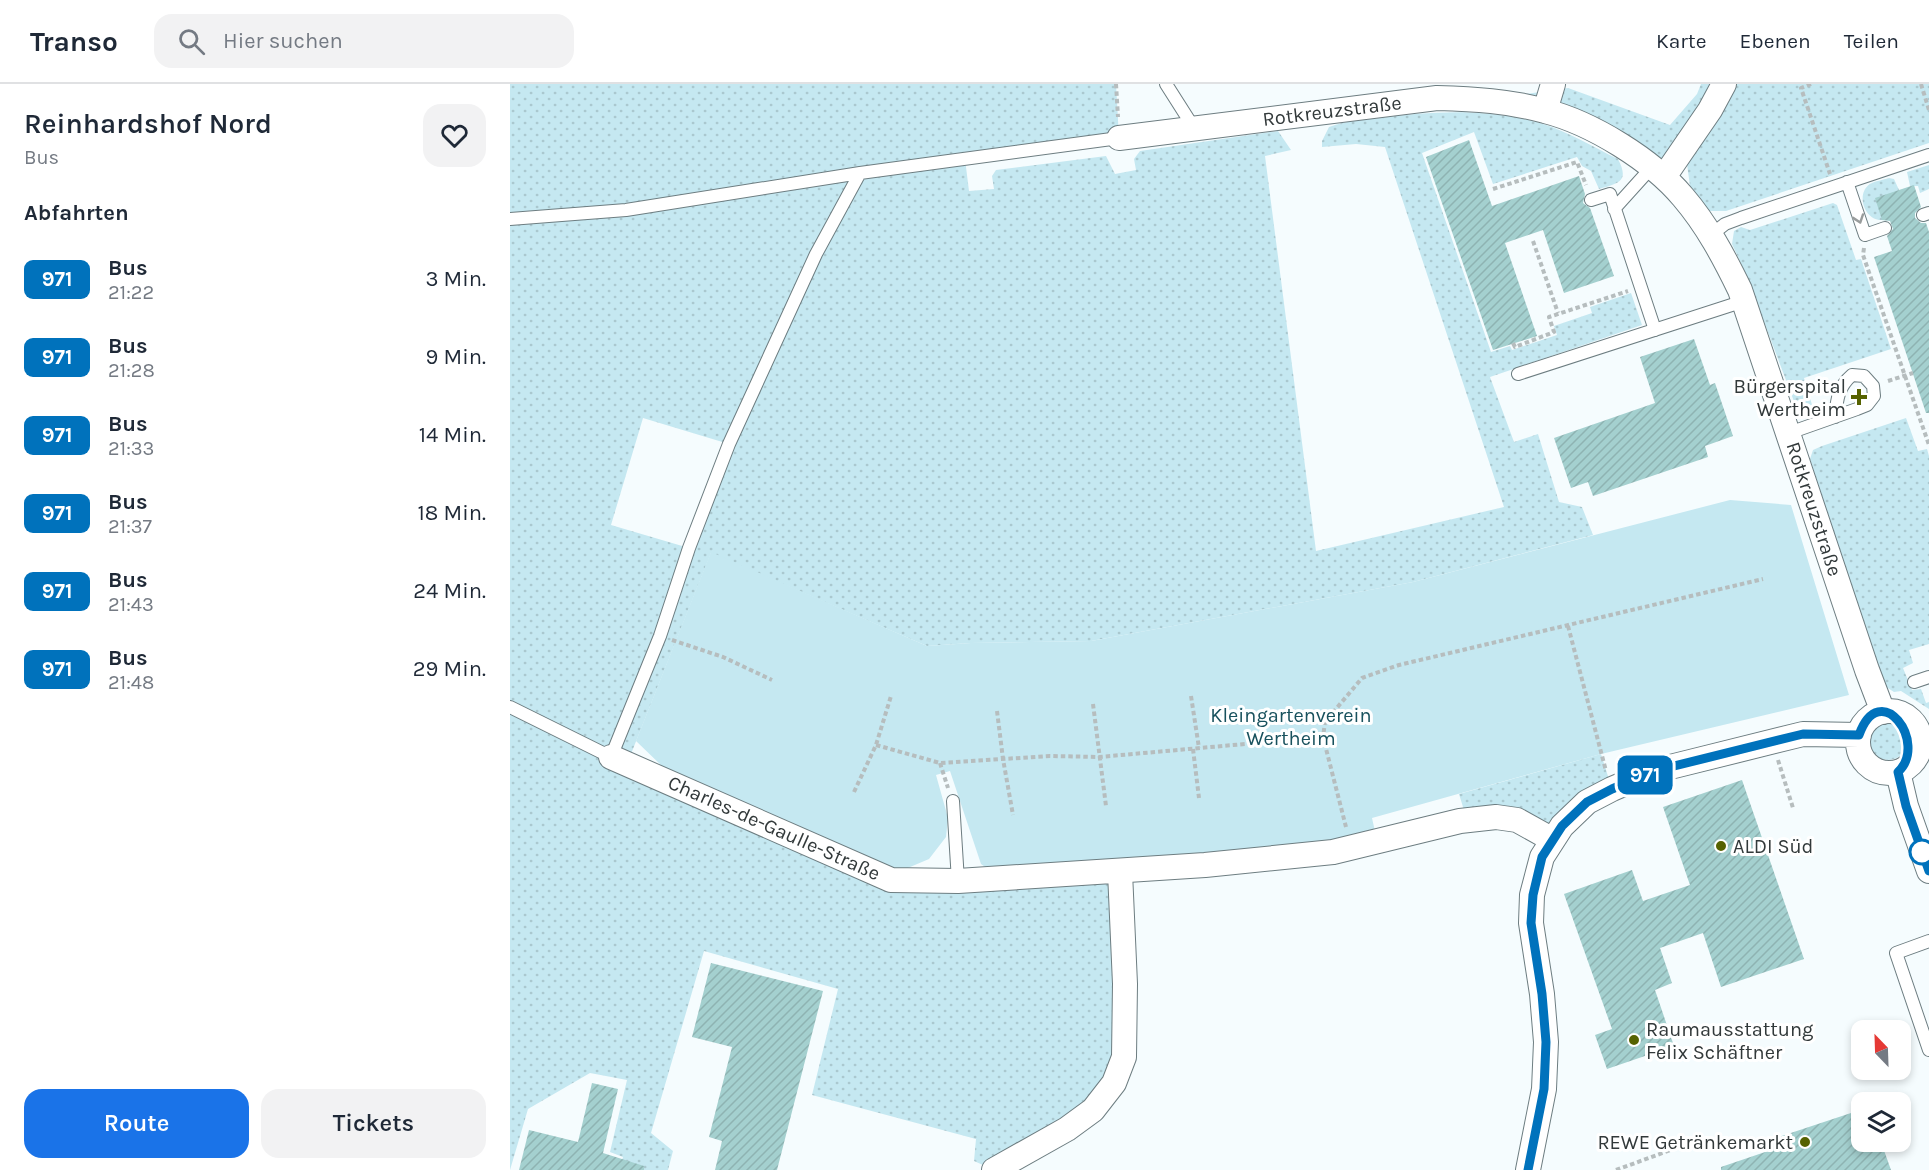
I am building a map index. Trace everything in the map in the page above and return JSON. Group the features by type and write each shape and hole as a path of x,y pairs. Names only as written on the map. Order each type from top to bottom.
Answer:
{"street":[{"path":"1545,111 1553,84"},
{"path":"1658,172 1710,110 1724,84"},
{"name":"Rotkreuzstraße","path":"1119,138 1437,98 1482,99 1545,111 1574,120 1611,139 1658,172 1683,197 1711,235 1726,260 1744,301 1863,659 1883,712"},
{"path":"1883,712 1895,712 1905,716 1924,736 1915,759 1898,772 1879,772 1866,763 1859,749 1859,735 1862,728 1869,718 1883,712"},
{"path":"1528,1170 1544,1089 1546,1042 1542,994 1531,923 1533,895 1542,857 1562,826 1587,802 1654,771 1803,734 1859,735"},
{"name":"Charles-de-Gaulle-Straße","path":"611,757 891,879 958,881 1205,865 1352,848 1460,821 1496,817 1517,820 1553,840"},
{"path":"1898,772 1906,806 1929,871"},
{"path":"994,1170 1067,1129 1093,1110 1114,1083 1124,1057 1125,984 1120,872"}],"lane":[{"path":"1166,84 1194,128"},
{"path":"510,219 626,210 860,173 1119,138"},
{"path":"1711,235 1725,224 1929,155"},
{"path":"1614,209 1658,172"},
{"path":"510,707 611,757 660,636 689,548 729,444 816,254 860,173"},
{"path":"1846,182 1865,235 1885,228"},
{"path":"1592,200 1610,194 1655,330"},
{"path":"1518,374 1744,301"},
{"path":"1789,433 1835,417 1867,405 1874,396 1873,386 1864,376 1852,375 1843,382 1838,392 1835,417"},
{"path":"1914,682 1929,677"},
{"path":"952,801 958,881"},
{"path":"1929,941 1896,953 1929,1050"}],"path":[{"path":"1116,84 1119,138"},
{"path":"1810,84 1801,86 1834,186"},
{"path":"1921,84 1929,110"},
{"path":"1493,189 1577,162 1592,200"},
{"path":"1865,235 1863,255 1929,445"},
{"path":"1533,241 1558,313"},
{"path":"1513,343 1515,346 1554,333 1549,317 1558,313 1640,287"},
{"path":"1873,386 1913,373"},
{"path":"1352,848 1323,737 1325,722 1362,678 1400,665 1763,579"},
{"path":"1568,626 1612,789"},
{"path":"660,636 723,657 772,680"},
{"path":"854,792 876,745 891,696"},
{"path":"1191,696 1199,798"},
{"path":"1093,704 1106,806"},
{"path":"997,711 1013,815"},
{"path":"876,745 940,763 1050,756 1100,757 1323,737"},
{"path":"1773,742 1793,808"},
{"path":"940,763 952,801"},
{"path":"1616,1170 1698,1140"}],"green space":[{"path":"510,84 1116,84 1119,138 965,159 969,191 994,189 992,176 996,170 1106,156 1115,174 1136,170 1134,159 1140,151 1278,131 1291,150 1265,156 1316,551 1504,507 1385,147 1356,144 1322,147 1322,141 1329,127 1354,121 1420,114 1461,112 1503,115 1553,127 1618,159 1623,173 1622,177 1617,183 1599,189 1591,171 1582,166 1577,157 1493,184 1474,132 1422,153 1491,352 1510,346 1512,350 1557,335 1554,326 1592,313 1590,307 1631,293 1642,325 1490,377 1514,442 1538,434 1559,502 1582,507 1593,535 1413,582 1091,641 927,646 711,553 627,764 891,880 1113,872 1114,1083 994,1170 974,1161 976,1139 812,1095 838,989 704,951 651,1133 673,1151 668,1170 619,1170 623,1157 610,1152 627,1080 590,1073 528,1109 510,1170","holes":["643,418 729,444 689,548 611,525"]},
{"path":"1701,84 1724,84 1664,177 1611,139 1482,100 1568,88 1670,125 1697,94"},
{"path":"1734,84 1929,84 1929,143 1726,211 1708,211 1690,186 1686,157"},
{"path":"1929,165 1929,189 1920,193 1918,186 1910,186 1907,172"},
{"path":"1889,178 1894,179 1899,190 1882,220 1876,219 1867,212 1863,194 1870,184"},
{"path":"1833,203 1837,205 1856,260 1861,259 1891,349 1804,378 1813,408 1798,412 1746,274 1732,244 1734,231 1741,227 1750,230"},
{"path":"1906,418 1918,451 1927,449 1929,456 1929,644 1909,650 1913,663 1903,668 1912,690 1921,689 1926,703 1929,702 1929,709 1901,691 1894,692 1883,685 1878,675 1810,459 1813,450 1822,446"},
{"name":"Kleingartenverein Wertheim","path":"1730,500 1791,505 1849,695 1601,754 1372,818 1376,836 1308,846 991,871 981,864 950,771 936,775 948,818 946,837 929,859 903,870 883,869 663,767 636,741 711,552 927,646 1091,641 1413,582"},
{"path":"1888,722 1902,727 1907,741 1902,755 1888,760 1874,755 1869,741 1874,727"},
{"path":"1601,754 1612,789 1562,826 1467,820 1459,794"}],"building":[{"path":"1469,140 1492,206 1579,176 1585,194 1583,203 1590,208 1614,276 1564,293 1543,230 1505,243 1537,336 1493,350 1426,157"},
{"path":"1914,185 1921,207 1915,213 1915,218 1921,223 1926,223 1929,232 1929,413 1926,413 1874,257 1892,251 1887,236 1893,229 1890,221 1882,220 1875,198"},
{"path":"1694,339 1710,385 1715,383 1733,436 1705,446 1708,457 1593,496 1588,482 1571,488 1554,438 1655,403 1640,357"},
{"path":"1742,780 1804,959 1721,987 1703,933 1660,948 1672,983 1655,990 1674,1046 1607,1069 1595,1035 1612,1029 1564,894 1632,870 1643,901 1690,885 1663,807"},
{"path":"711,963 823,991 777,1170 715,1170 722,1141 709,1137 732,1047 692,1037"},
{"path":"592,1083 618,1089 603,1153 644,1166 644,1170 519,1170 529,1130 578,1142"},
{"path":"1851,1113 1851,1152 1885,1152 1891,1170 1721,1170 1721,1167 1771,1150 1767,1141"}],"bus line":[{"name":"971","path":"1528,1170 1544,1089 1546,1042 1542,994 1531,923 1533,895 1542,857 1562,826 1587,802 1654,771 1803,734 1859,735 1869,718 1883,712 1895,712 1909,719 1917,730 1919,738 1920,746 1915,759 1898,772 1906,806 1929,871"}],"place":[{"name":"Bürgerspital Wertheim","path":"1859,397"},
{"name":"ALDI Süd","path":"1721,846"},
{"name":"Raumausstattung Felix Schäftner","path":"1634,1040"},
{"name":"REWE Getränkemarkt","path":"1805,1142"}]}
